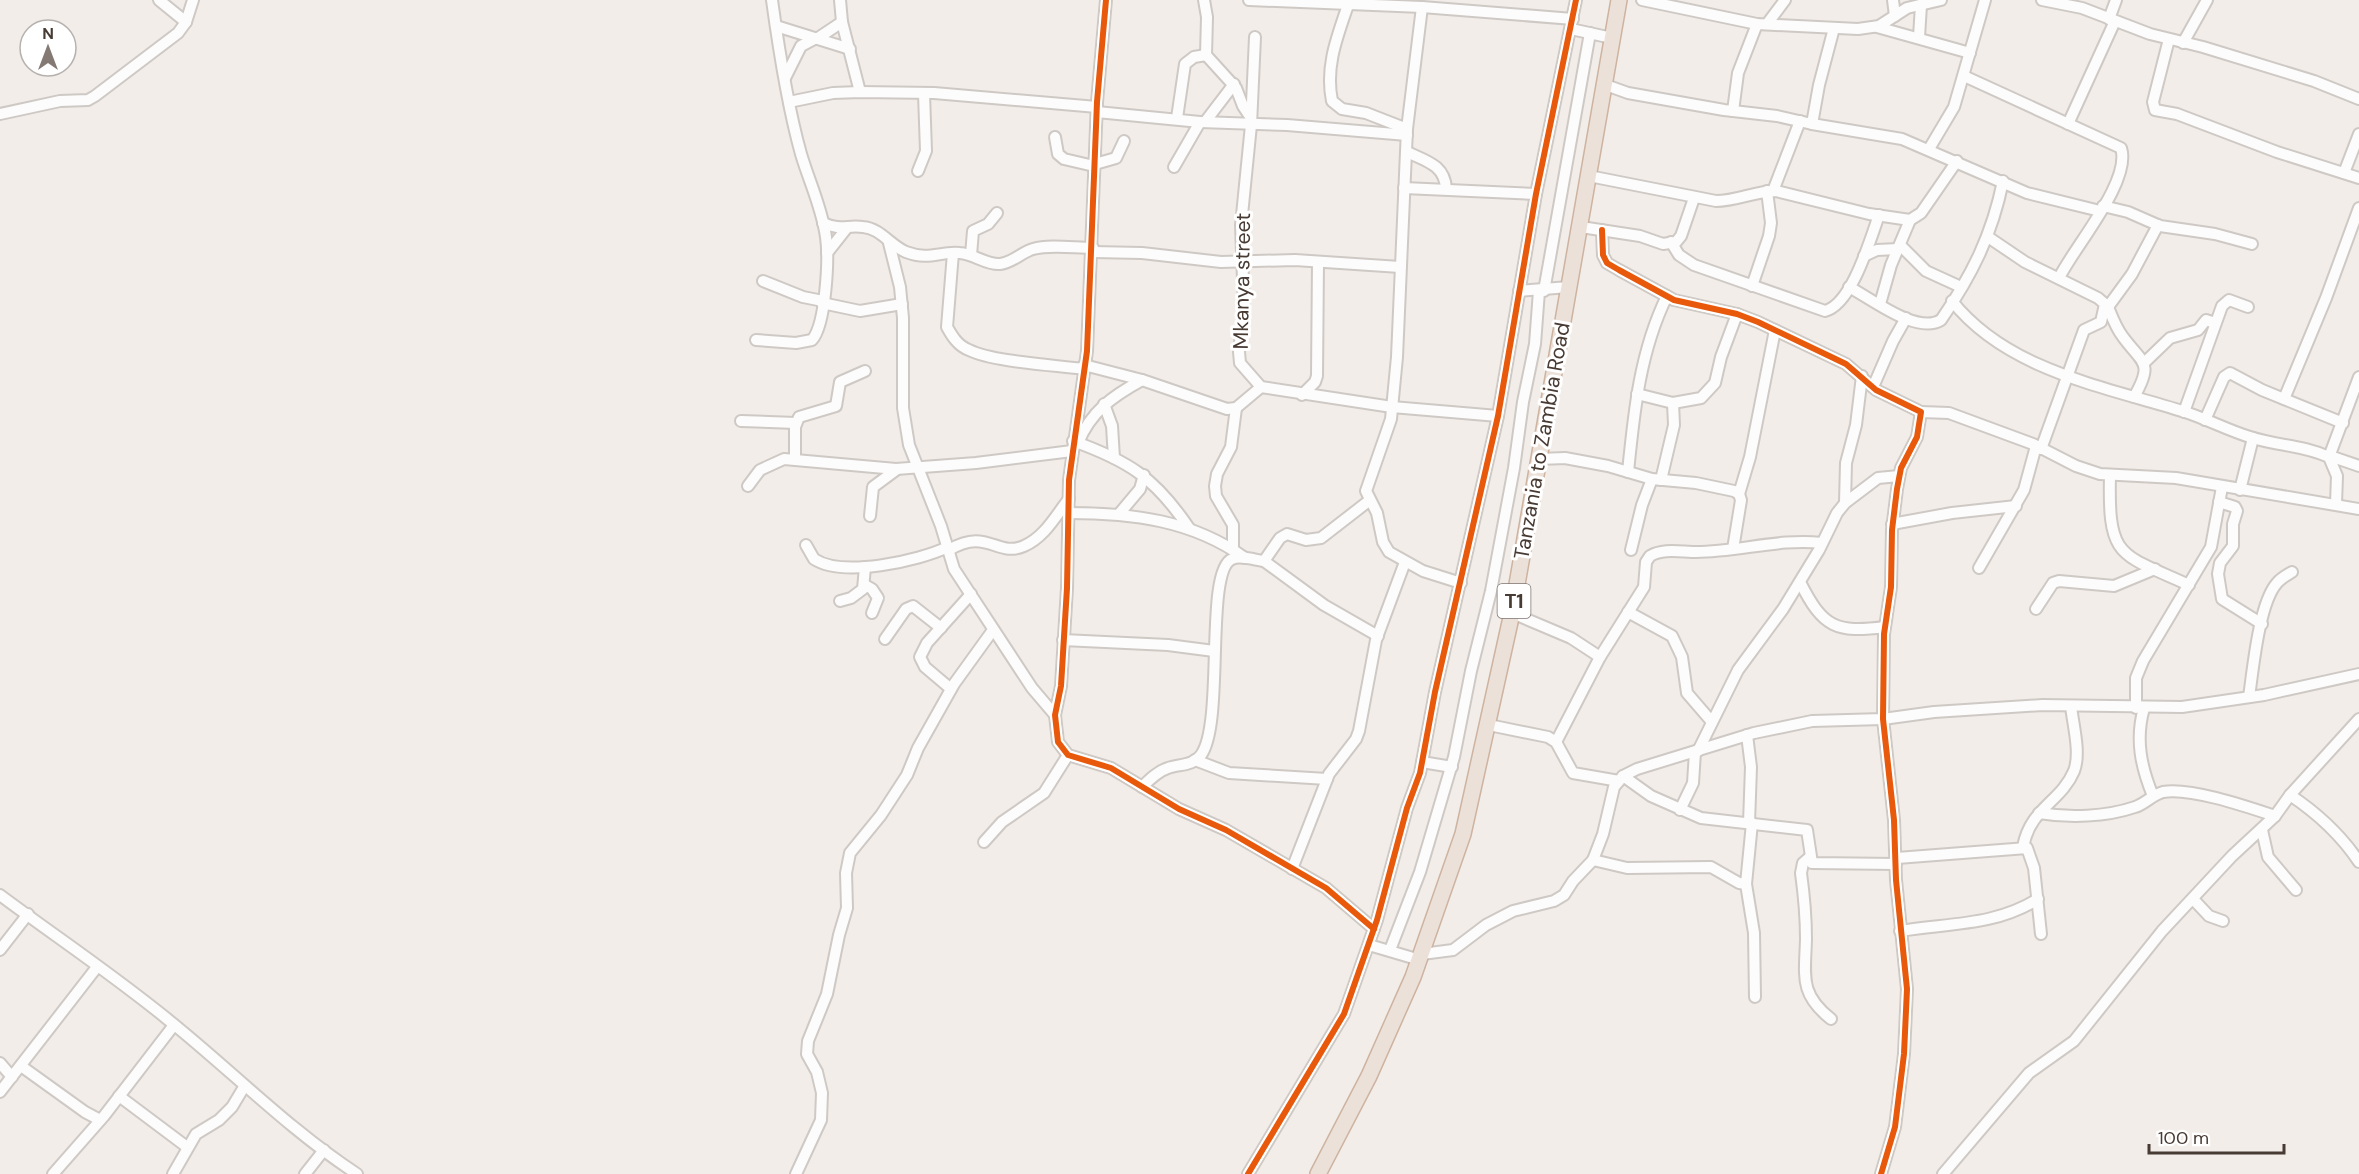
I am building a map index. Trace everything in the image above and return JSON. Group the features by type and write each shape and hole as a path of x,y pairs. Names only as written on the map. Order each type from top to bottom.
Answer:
{"highway":[{"name":"Tanzania to Zambia Road","path":"1318,1174 1370,1076 1421,957 1462,834 1489,725 1512,613 1619,0"}],"street":[{"path":"159,0 186,22"},
{"path":"0,114 60,101 88,100 168,43 186,22 193,0"},
{"path":"756,340 796,343 812,340 818,330 823,302 827,253 823,223 801,153 789,102 772,0"},
{"path":"840,0 842,22 860,92"},
{"path":"1106,0 1094,165 1093,250 1084,367 1068,513 1061,686 1055,715 1058,742 1068,755 1111,768 1179,809 1226,830 1326,888 1374,929"},
{"path":"1204,0 1207,17 1206,55 1234,84 1251,122"},
{"path":"1249,0 1422,7 1465,5 1572,24 1590,33 1612,38"},
{"path":"1248,1174 1336,1031 1369,945 1422,762 1498,416 1536,194 1576,0"},
{"path":"1642,0 1762,24 1834,28 1876,27 1919,37 1970,53"},
{"path":"1733,111 1738,73 1762,24 1785,0"},
{"path":"1893,0 1895,16"},
{"path":"1876,27 1907,8 1941,0"},
{"path":"1929,149 1954,107 1984,0 1994,0"},
{"path":"2042,0 2082,8 2169,39 2314,81 2359,99"},
{"path":"2068,124 2112,20 2116,0"},
{"path":"2183,43 2207,0"},
{"path":"1348,5 1332,55 1329,78 1332,101 1342,109 1366,113 1407,132"},
{"path":"1919,37 1921,5"},
{"path":"1422,7 1407,132 1391,419 1368,480 1366,492 1377,513 1383,542 1389,552 1405,562 1461,583"},
{"path":"785,78 801,46 842,22"},
{"path":"776,26 850,49"},
{"path":"1812,124 1823,66 1834,28"},
{"path":"1390,950 1420,872 1452,767 1471,671 1491,591 1514,468 1542,291 1590,33"},
{"name":"Mkanya street","path":"1255,37 1251,122 1241,225 1244,308 1239,352 1240,363 1261,387"},
{"path":"2169,39 2153,102 2155,110 2177,114 2277,152 2359,178"},
{"path":"1177,118 1185,64 1194,57 1206,55"},
{"path":"1964,76 2121,148 2123,166 2102,209 2058,278"},
{"path":"1174,167 1203,122 1234,84"},
{"path":"1604,84 1628,93 1777,116 1902,139 2044,198 2135,215 2158,225 2214,234 2252,244"},
{"path":"789,102 832,93 924,94 1097,109 1203,122 1251,122 1407,132"},
{"path":"918,171 926,151 924,94"},
{"path":"1752,286 1769,236 1770,191 1800,121"},
{"path":"2344,172 2359,134"},
{"path":"1055,137 1058,154 1064,159 1094,165 1116,158 1124,141"},
{"path":"1407,152 1438,167 1444,173 1446,189"},
{"path":"1880,304 1910,220 1921,213 1957,161"},
{"path":"1589,176 1694,198 1732,201 1770,191 1910,220"},
{"path":"1849,287 1920,325 1933,325 1941,320 1979,259 1996,218 2002,181"},
{"path":"1404,188 1536,194"},
{"path":"1581,227 1663,244 1676,242 1682,236 1694,198"},
{"path":"2284,399 2326,298 2359,208"},
{"path":"971,255 973,231 988,224 997,213"},
{"path":"1671,243 1679,255 1694,265 1825,311 1837,305 1849,287 1864,256 1879,215"},
{"path":"823,223 835,229 864,226 877,232 889,243 919,256 934,257 953,252 1002,264 1036,248 1142,253 1193,261 1295,260 1401,267"},
{"path":"1979,568 2024,490 2084,330 2101,322 2106,309 2132,274 2158,225"},
{"path":"827,253 846,229"},
{"path":"1602,231 1603,255 1608,262 1666,296 1686,304 1737,314 1774,330 1846,364 1873,387 1921,412 1949,413 2038,448 2076,466 2110,476 2176,478 2359,509"},
{"path":"1988,237 2025,262 2098,298 2105,304 2123,338 2144,363 2144,378 2134,397"},
{"path":"889,243 902,304 903,408 909,445 954,569 1032,688 1055,715"},
{"path":"1864,256 1876,250 1899,247 1926,271 1961,287"},
{"path":"953,252 947,327 960,345 968,350 995,357 1084,367 1142,380 1227,409 1236,408 1261,387 1392,407 1498,416"},
{"path":"1302,395 1315,382 1317,376 1318,262"},
{"path":"763,281 803,297 860,311 902,304"},
{"path":"1520,291 1569,287"},
{"path":"1628,472 1629,442 1646,347 1666,296"},
{"path":"2184,412 2222,306 2229,300 2248,307"},
{"path":"1952,301 1966,318 1987,335 2027,360 2184,412 2253,438 2310,448 2359,465"},
{"path":"1637,394 1673,403 1701,398 1711,390 1737,314"},
{"path":"1873,387 1893,341 1906,318"},
{"path":"2144,363 2170,338 2198,330 2206,320 2215,323"},
{"path":"1733,549 1741,500 1739,494 1750,457 1774,330"},
{"path":"795,458 796,423 799,417 836,406 840,382 865,371"},
{"path":"2205,420 2224,377 2230,373 2284,399 2343,423"},
{"path":"1845,503 1846,464 1856,425 1862,376"},
{"path":"2336,504 2337,476 2329,456 2359,377"},
{"path":"1075,445 1085,427 1104,404 1142,380"},
{"path":"1631,550 1642,505 1657,479 1674,425 1673,403"},
{"path":"1104,404 1112,426 1114,458"},
{"path":"1233,550 1233,525 1216,496 1215,486 1217,474 1231,447 1236,408"},
{"path":"1881,1174 1895,1127 1904,1054 1907,989 1900,931 1897,861 1883,719 1885,627 1891,586 1892,524 1899,476 1908,452 1917,437 1921,412"},
{"path":"741,421 796,423"},
{"path":"2240,490 2253,438"},
{"path":"748,486 760,470 774,461 795,458 896,470 976,464 1075,445 1114,458 1144,475 1164,493 1189,528"},
{"path":"1539,459 1565,458 1657,479 1696,483 1739,494"},
{"path":"870,516 873,487 896,470"},
{"path":"1119,514 1140,489 1144,475"},
{"path":"1680,810 1693,783 1696,751 1738,670 1800,582 1845,503 1878,478 1899,476"},
{"path":"2110,476 2109,512 2114,537 2120,548 2131,558 2189,585"},
{"path":"2153,796 2139,755 2140,708 2136,678 2143,661 2211,548 2222,487"},
{"path":"806,545 819,563 838,567 865,567 938,552 975,539 1011,548 1024,546 1044,531 1069,498"},
{"path":"1264,561 1280,538 1287,534 1306,540 1321,538 1370,500"},
{"path":"2219,502 2235,507 2237,511 2233,524 2233,546 2220,563 2218,574 2222,598 2262,624"},
{"path":"1892,524 1952,513 2016,506"},
{"path":"1068,513 1119,514 1172,522 1233,550 1246,559"},
{"path":"1556,742 1600,657 1644,587 1646,562 1656,552 1733,549 1790,540 1822,543"},
{"path":"1142,787 1167,768 1195,760 1205,747 1214,693 1221,571 1233,558 1264,561 1273,570 1324,605 1378,636"},
{"path":"1292,869 1327,779 1359,731 1378,636 1405,562"},
{"path":"840,601 857,594 865,585 865,567"},
{"path":"2036,609 2053,583 2059,581 2114,586 2155,569"},
{"path":"2249,697 2262,624 2272,589 2278,581 2292,572"},
{"path":"1800,582 1820,615 1834,627 1851,630 1885,627"},
{"path":"865,585 872,588 878,598 872,613"},
{"path":"951,689 920,660 927,643 971,594"},
{"path":"885,639 906,609 913,606 940,628"},
{"path":"1628,612 1672,636 1682,657 1687,693 1712,722"},
{"path":"1512,613 1562,634 1600,657"},
{"path":"796,1174 821,1120 822,1093 817,1072 807,1054 808,1041 827,994 838,935 848,908 846,873 850,853 880,815 907,775 918,748 951,689 993,630"},
{"path":"1063,640 1167,645 1215,651"},
{"path":"1369,945 1421,957 1453,950 1486,925 1513,911 1554,902 1564,895 1573,881 1593,860 1604,834 1614,787 1621,778 1637,769 1747,735 1812,721 1883,719 1934,712 2042,705 2182,707 2249,697 2359,674"},
{"path":"2023,847 2030,823 2074,771 2077,760 2072,706"},
{"path":"1943,1174 2029,1074 2074,1041 2136,962 2232,856 2275,816 2290,795 2359,719"},
{"path":"1489,725 1529,733 1556,742 1573,772 1621,778 1651,796 1701,818 1807,830 1810,861 1814,864 1897,861 2023,847 2031,853 2041,934"},
{"path":"1747,735 1751,767 1751,823 1746,884 1754,933 1755,997"},
{"path":"984,842 1002,822 1044,793 1068,755"},
{"path":"1195,760 1228,773 1327,779"},
{"path":"1422,762 1452,767"},
{"path":"2039,813 2062,817 2118,812 2139,806 2153,796 2171,792 2202,796 2275,816"},
{"path":"2290,795 2309,808 2335,832 2359,862"},
{"path":"2262,830 2268,857 2296,890"},
{"path":"1810,857 1803,863 1801,873 1806,939 1803,970 1811,1000 1831,1019"},
{"path":"1593,860 1627,868 1711,867 1723,876 1746,884"},
{"path":"0,895 174,1025 244,1087 357,1174"},
{"path":"1900,931 1996,919 2019,911 2038,900"},
{"path":"2193,900 2209,916 2223,921"},
{"path":"0,950 28,914"},
{"path":"0,1092 97,967"},
{"path":"53,1174 120,1096 174,1025"},
{"path":"0,1063 12,1077"},
{"path":"21,1066 76,1106 100,1120"},
{"path":"173,1174 196,1134 219,1120 232,1107 244,1087"},
{"path":"120,1096 188,1147"},
{"path":"304,1174 324,1150"}],"cycle path":[{"path":"1106,0 1097,102 1087,351 1069,480 1067,588 1061,686 1055,715 1058,742 1068,755 1111,768 1179,809 1226,830 1326,888 1374,929"},
{"path":"1248,1174 1344,1014 1377,920 1407,808 1420,773 1435,692 1498,416 1536,194 1576,0"},
{"path":"1602,230 1603,255 1607,263 1619,270 1674,300 1737,314 1758,322 1846,364 1876,390 1921,412 1917,437 1901,468 1897,489 1892,530 1891,587 1884,634 1883,719 1894,820 1896,880 1907,989 1904,1054 1895,1127 1881,1174"}]}
